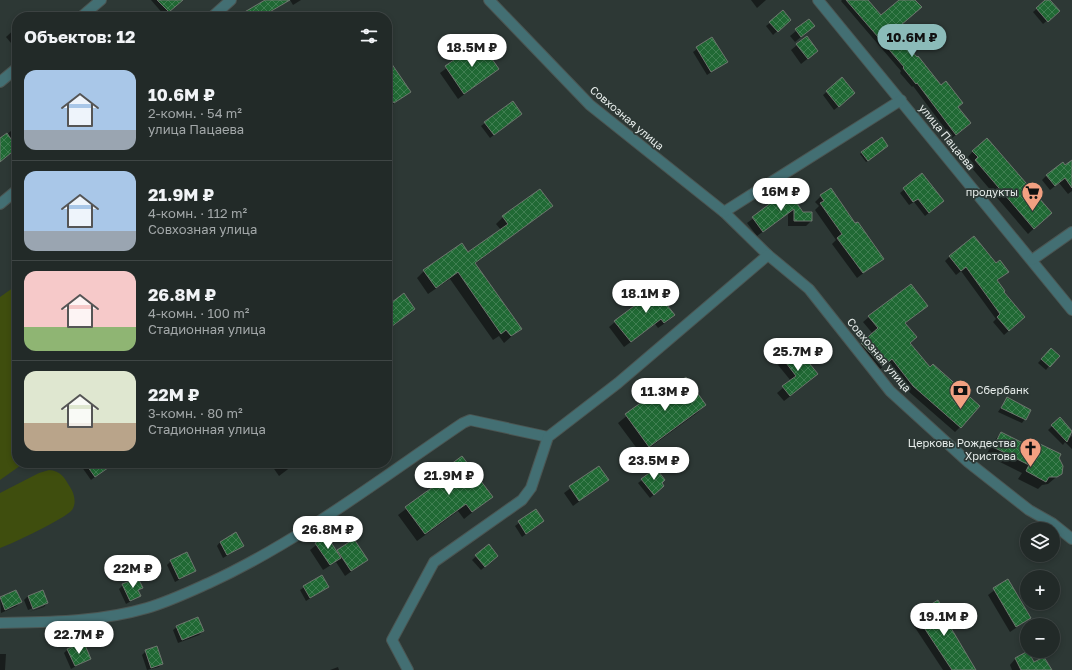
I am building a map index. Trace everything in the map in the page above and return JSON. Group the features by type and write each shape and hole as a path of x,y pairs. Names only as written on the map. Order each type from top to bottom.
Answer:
{"street":[{"path":"87,12 101,0"},
{"path":"218,12 231,0"},
{"name":"Совхозная улица","path":"489,0 590,105 724,212 768,255 809,289 890,391 968,462 1028,510 1052,523 1072,539"},
{"name":"улица Пацаева","path":"818,0 1072,310"},
{"path":"0,82 12,72"},
{"path":"724,212 901,100"},
{"path":"0,204 12,194"},
{"path":"1032,260 1072,232"},
{"path":"408,670 392,640 434,562 522,500 532,488 548,437 618,383 768,255"},
{"path":"0,623 81,621 148,608 186,593 240,569 293,539 463,423 470,420 548,437"}],"green space":[{"path":"12,289 12,468 17,468 0,480 0,297"},
{"path":"49,470 62,475 66,480 74,495 74,507 68,514 50,524 0,548 0,493 39,473"}],"building":[{"path":"157,0 183,0 169,12"},
{"path":"265,0 290,0 270,12 245,12"},
{"path":"846,0 868,0 881,15 899,0 915,0 922,7 894,31 917,57 918,56 941,85 946,81 963,103 958,107 971,123 956,135 917,83 916,84 903,68 904,67"},
{"path":"1045,0 1050,0 1060,11 1048,22 1036,8"},
{"path":"783,10 791,20 778,32 769,22"},
{"path":"809,19 815,26 801,37 795,29"},
{"path":"807,36 818,51 808,59 796,44"},
{"path":"712,37 728,62 711,72 696,47"},
{"path":"480,42 499,69 464,94 445,66"},
{"path":"392,64 411,92 394,103 392,100"},
{"path":"842,77 855,93 839,107 826,91"},
{"path":"513,101 522,114 494,135 484,122"},
{"path":"7,133 12,140 12,152 0,162 0,138"},
{"path":"882,137 888,146 868,161 861,152"},
{"path":"987,138 1052,213 1034,229 975,160 978,157 972,151"},
{"path":"1072,160 1072,188 1065,178 1055,186 1046,175 1063,162 1065,165"},
{"path":"922,173 944,201 929,213 918,199 913,202 903,188"},
{"path":"831,188 855,223 858,222 884,259 863,273 837,238 842,234 820,203 824,201 820,195"},
{"path":"540,189 553,206 475,263 522,329 511,336 506,330 501,334 458,272 436,288 423,270 462,243 468,252 508,224 502,216"},
{"path":"788,190 803,212 812,212 812,221 794,221 794,209 763,232 752,217"},
{"path":"974,236 996,263 1000,260 1009,272 997,280 1005,291 1004,292 1025,317 1009,331 997,317 1000,314 966,267 961,271 949,256"},
{"path":"911,284 928,306 905,323 917,337 910,343 930,367 933,364 980,406 961,428 913,386 892,359 883,367 861,343 878,328 868,316"},
{"path":"661,286 673,302 667,305 675,315 664,323 661,319 631,342 614,321"},
{"path":"404,293 415,309 392,326 392,302"},
{"path":"797,348 818,374 790,396 782,386 796,376 783,359"},
{"path":"1051,348 1060,356 1050,367 1041,359"},
{"path":"686,377 706,405 649,447 625,414 649,397 653,401"},
{"path":"1007,397 1031,410 1026,420 1001,408"},
{"path":"1060,417 1072,431 1067,442 1051,425"},
{"path":"1001,432 1037,450 1040,444 1061,454 1059,458 1063,466 1062,474 1057,477 1049,477 1046,482 1026,471 1029,465 993,447"},
{"path":"462,456 493,497 472,512 466,504 425,534 405,507 448,476 443,470"},
{"path":"599,466 609,480 579,501 569,486"},
{"path":"89,468 108,468 95,477"},
{"path":"656,468 665,480 662,483 664,486 654,495 641,479"},
{"path":"536,509 544,521 526,534 518,521"},
{"path":"236,532 244,546 227,555 220,542"},
{"path":"327,536 341,558 330,565 315,543"},
{"path":"354,539 368,560 351,571 337,550"},
{"path":"489,544 498,556 485,567 475,555"},
{"path":"187,552 196,571 179,579 170,560"},
{"path":"322,575 329,587 310,598 303,586"},
{"path":"138,578 143,588 138,590 141,596 130,601 122,584"},
{"path":"1008,579 1020,599 1020,610 1026,610 1031,618 1020,618 1020,625 1016,627 993,588"},
{"path":"16,590 22,602 5,610 0,597"},
{"path":"43,590 48,603 33,609 28,596"},
{"path":"938,600 953,626 951,628 976,670 952,670 915,614"},
{"path":"198,617 204,631 182,640 176,626"},
{"path":"76,645 78,649 85,645 91,659 75,666 67,649"},
{"path":"157,646 163,664 151,668 145,650"},
{"path":"1020,655 1020,658 1032,658 1034,662 1045,658 1052,670 1021,670 1015,658"}],"place":[{"name":"продукты","path":"1033,212"},
{"name":"Сбербанк","path":"960,410"},
{"name":"Церковь Рождества Христова","path":"1031,468"}]}
